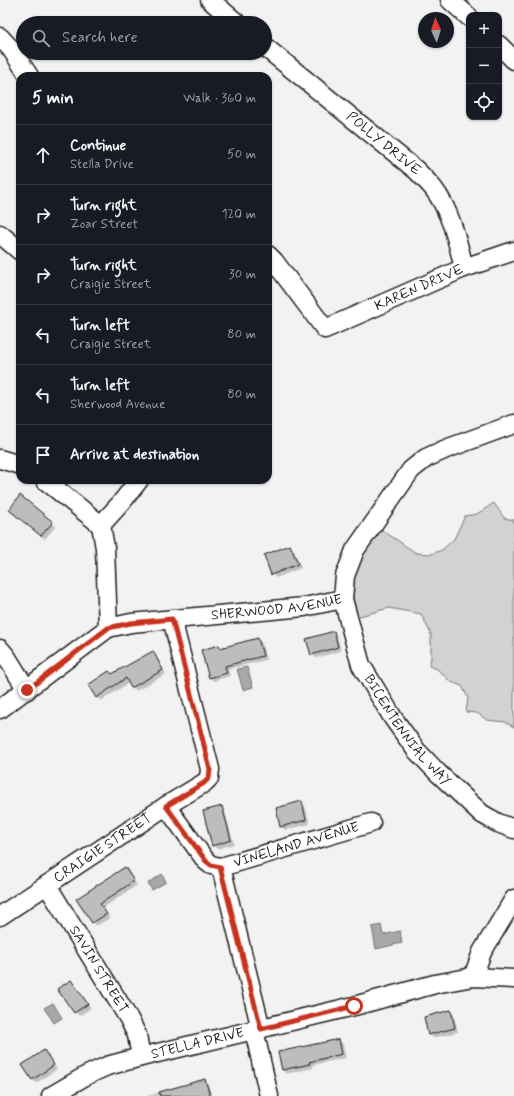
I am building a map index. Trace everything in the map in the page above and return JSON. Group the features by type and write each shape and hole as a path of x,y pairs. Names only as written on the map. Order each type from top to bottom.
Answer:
{"street":[{"path":"210,0 229,16"},
{"path":"450,0 466,14"},
{"path":"0,37 16,56"},
{"path":"501,48 514,60"},
{"name":"POLLY DRIVE","path":"272,53 416,170 434,189 443,205 456,235 464,268"},
{"path":"19,60 26,72"},
{"path":"0,234 16,248"},
{"name":"KAREN DRIVE","path":"272,259 325,330 464,268 514,251"},
{"name":"SHERWOOD AVENUE","path":"0,709 108,628 131,623 304,607 343,599 345,576 355,550 411,470 426,458 446,449 514,424"},
{"path":"0,459 16,464"},
{"path":"50,484 101,525 105,548 108,628"},
{"path":"101,525 136,484"},
{"name":"BICENTENNIAL WAY","path":"343,599 361,665 393,718 416,750 482,814 498,823 514,828"},
{"name":"CRAIGIE STREET","path":"0,916 166,806 204,783 209,778 210,769 172,619"},
{"path":"0,649 27,690"},
{"path":"166,806 206,861 211,865 220,867 257,1030 269,1096"},
{"name":"VINELAND AVENUE","path":"220,867 371,823"},
{"name":"SAVIN STREET","path":"47,885 130,1019 137,1035 141,1057"},
{"path":"473,977 482,952 514,899"},
{"name":"STELLA DRIVE","path":"51,1096 87,1075 107,1066 141,1057 354,1006 435,984 473,977 514,979"}],"shaded area":[{"path":"494,503 504,518 514,520 514,727 505,722 487,720 477,713 466,712 468,698 462,686 451,682 437,669 429,666 431,658 431,634 421,614 389,608 349,619 346,602 362,549 379,528 416,553 431,554 442,550 454,539 465,516 477,514"},
{"path":"247,667 253,687 243,690 237,669"},
{"path":"162,874 166,882 152,890 148,883"},
{"path":"381,925 383,935 400,931 402,943 376,949 372,927"},
{"path":"53,1003 62,1018 54,1023 44,1008"}],"building":[{"path":"20,495 53,522 41,536 9,510"},
{"path":"290,545 298,564 271,575 264,555"},
{"path":"334,631 338,647 311,655 306,639"},
{"path":"258,638 263,656 225,666 227,673 209,678 201,650 219,645 220,648"},
{"path":"153,651 163,670 131,688 126,678 96,698 88,685 109,671 112,674"},
{"path":"302,801 306,820 280,827 276,808"},
{"path":"222,806 231,840 212,846 203,811"},
{"path":"125,867 134,881 100,904 107,914 92,923 76,899"},
{"path":"71,980 88,1004 74,1013 57,989"},
{"path":"451,1010 455,1028 428,1035 424,1017"},
{"path":"339,1039 342,1054 309,1062 310,1064 282,1070 278,1052"},
{"path":"44,1050 54,1065 32,1080 22,1065"},
{"path":"205,1079 210,1096 160,1096 159,1092"}],"route":[{"path":"27,690 108,628 131,623 172,619 210,769 209,778 204,783 166,806 206,861 211,865 220,867 261,1029 354,1006"}]}
